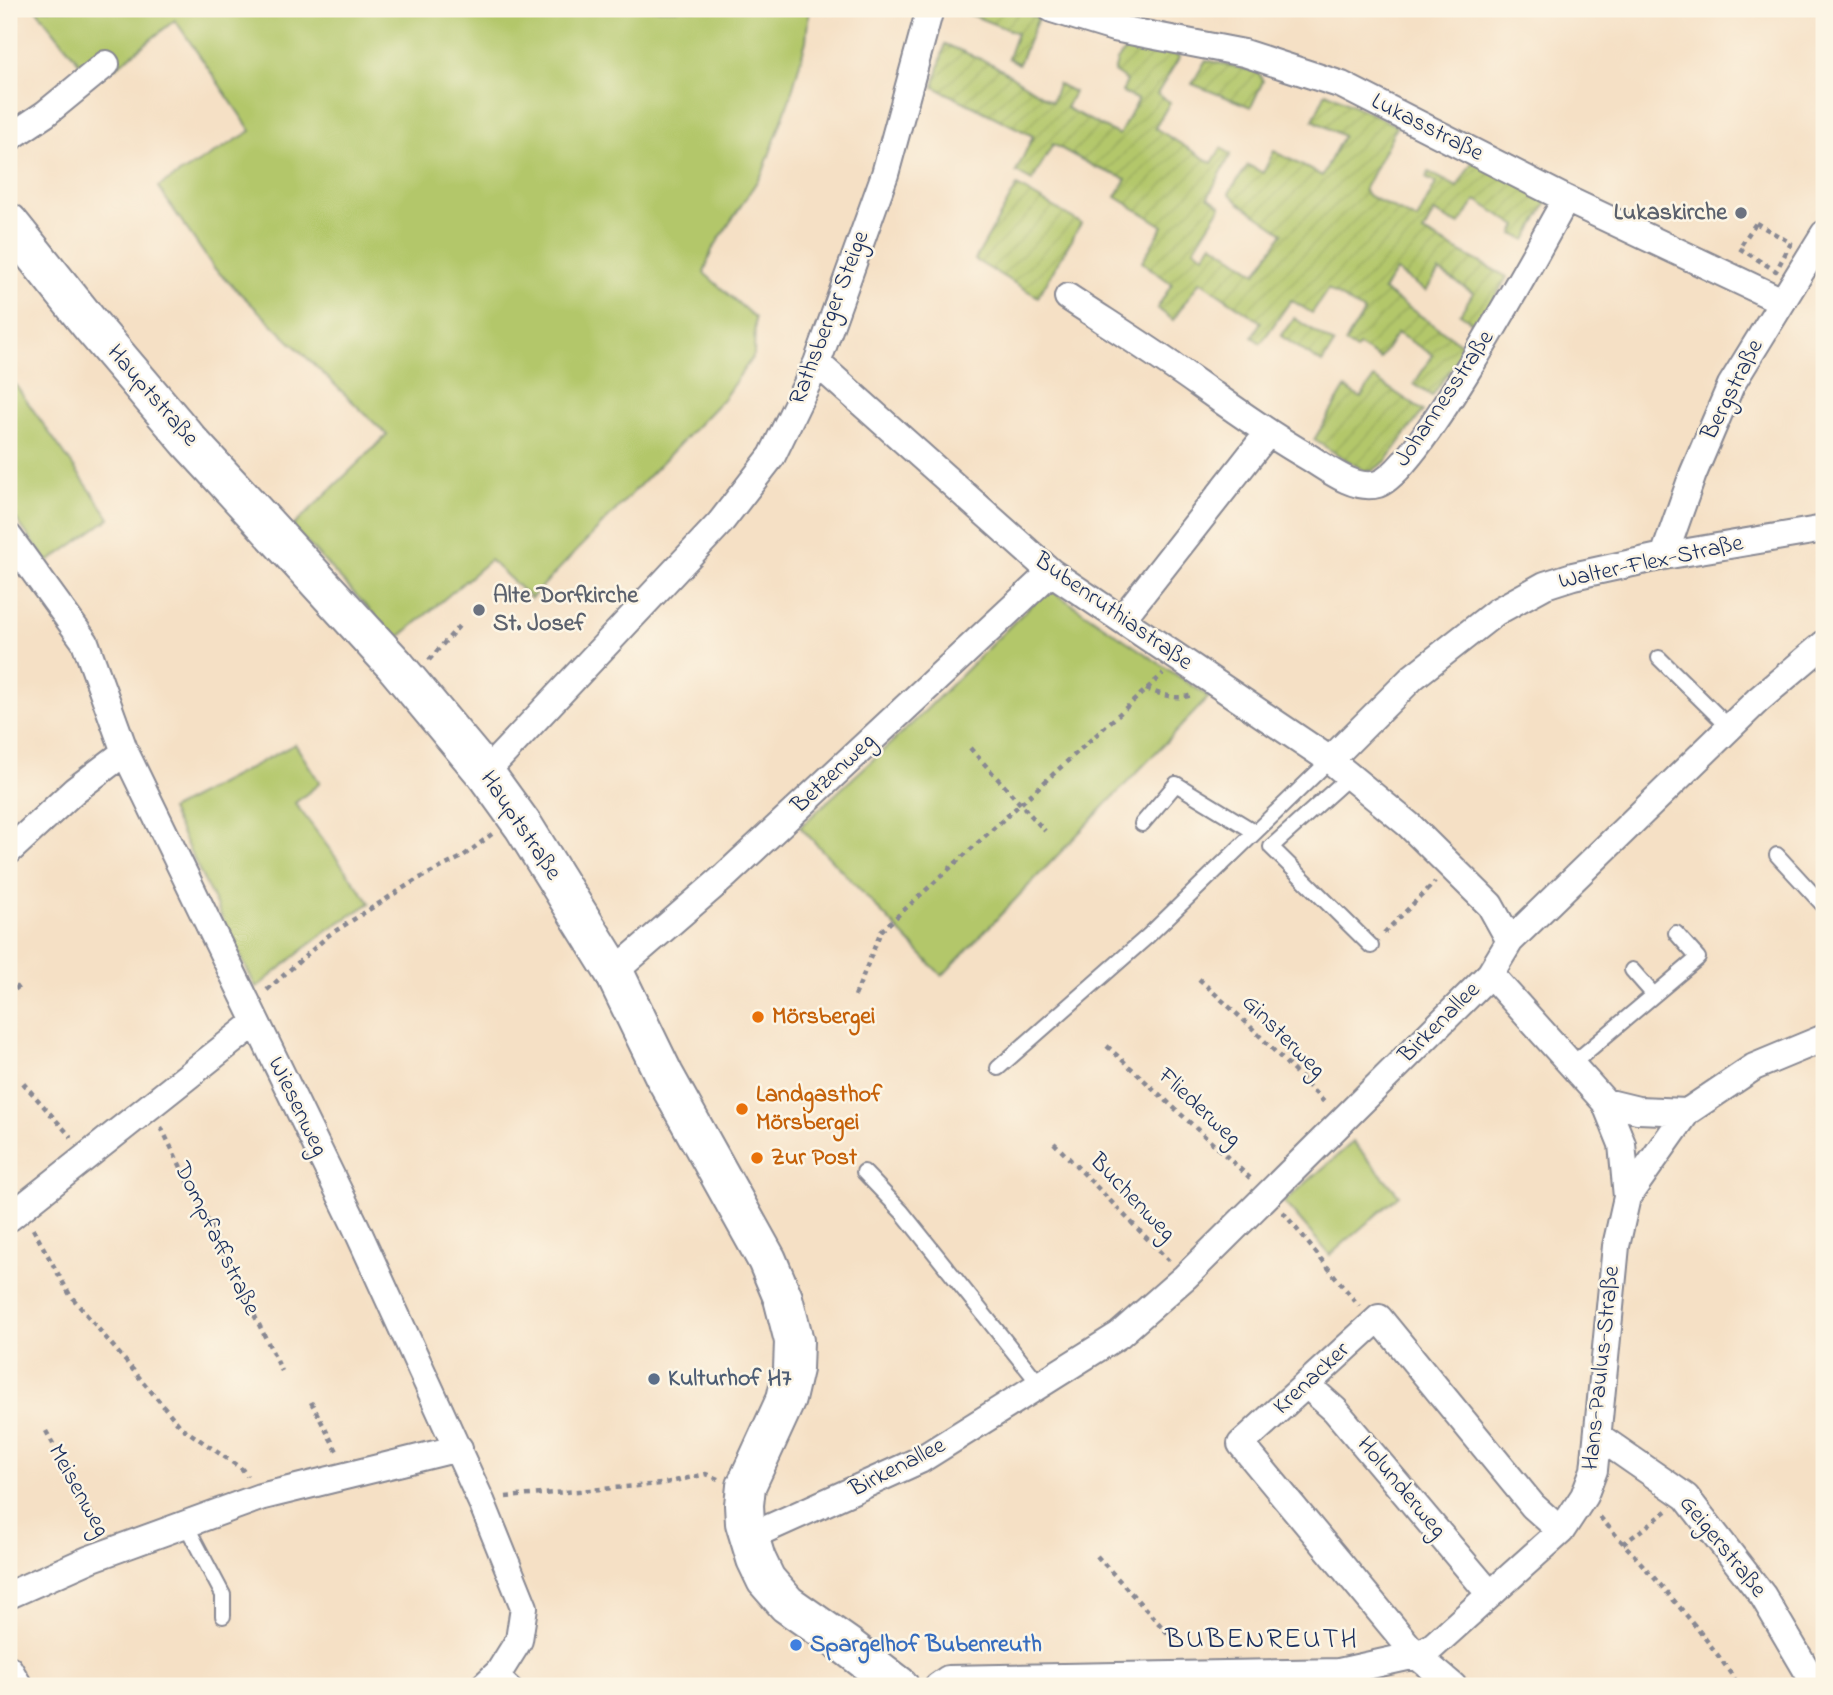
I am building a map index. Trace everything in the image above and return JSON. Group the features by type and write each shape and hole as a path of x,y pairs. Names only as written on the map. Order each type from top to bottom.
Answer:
{"street":[{"name":"Rathsberger Steige","path":"485,773 720,523 772,456 817,363 885,173 930,9"},
{"name":"Lukasstraße","path":"1052,9 1114,28 1244,53 1342,85 1566,199 1782,300"},
{"path":"9,138 45,114 106,64"},
{"name":"Johannesstraße","path":"1068,297 1268,433 1353,482 1370,485 1388,479 1404,463 1507,305 1566,199"},
{"name":"Hauptstraße","path":"9,223 189,441 394,664 485,773 516,816 614,972 664,1075 750,1228 783,1298 794,1341 793,1369 786,1399 746,1486 744,1505 756,1559 766,1580 786,1604 899,1686"},
{"name":"Bergstraße","path":"1664,556 1672,529 1731,385 1824,234"},
{"name":"Bubenruthiastraße","path":"817,363 1051,572 1340,768 1409,825 1490,905 1510,941"},
{"path":"1122,619 1268,433"},
{"name":"Walter-Flex-Straße","path":"1340,768 1413,677 1496,612 1545,585 1573,576 1664,556 1824,529"},
{"name":"Wiesenweg","path":"9,537 85,642 125,752 355,1225 459,1448 524,1607 519,1640 499,1682"},
{"name":"Betzenweg","path":"614,972 725,876 1051,572"},
{"name":"Birkenallee","path":"749,1537 920,1460 1119,1335 1185,1277 1490,974 1510,941 1729,727 1824,644"},
{"path":"9,850 75,790 125,752"},
{"path":"1490,974 1605,1102 1622,1144 1627,1197"},
{"path":"14,1214 151,1106 252,1014"},
{"path":"1627,1197 1687,1112 1754,1067 1824,1038"},
{"path":"1605,1102 1638,1110 1687,1112"},
{"name":"Hans-Paulus-Straße","path":"938,1686 948,1679 1206,1674 1287,1680 1416,1655 1433,1647 1561,1531 1583,1498 1594,1470 1616,1245 1627,1197"},
{"name":"Krenacker","path":"1416,1655 1241,1444 1373,1323 1379,1318 1533,1506 1561,1531"},
{"name":"Holunderweg","path":"1307,1385 1335,1410 1490,1594"},
{"name":"Geigerstraße","path":"1598,1436 1686,1497 1763,1596 1816,1686"},
{"name":"Meisenweg","path":"9,1595 111,1550 260,1497 459,1448"},
{"path":"1416,1655 1453,1686"},
{"path":"9,1670 19,1686"}],"lane":[{"path":"1658,658 1729,727"},
{"path":"998,1068 1148,936 1255,832 1340,768"},
{"path":"1340,768 1270,847 1371,946"},
{"path":"1142,824 1176,785 1255,832"},
{"path":"1777,855 1824,906"},
{"path":"1571,1065 1698,958 1676,933"},
{"path":"1632,970 1654,995"},
{"path":"864,1172 902,1212 1041,1386"},
{"path":"186,1525 223,1595 223,1616"}],"path":[{"path":"1756,223 1791,243 1776,271 1740,248 1756,223"},
{"path":"434,654 459,626"},
{"path":"855,996 881,931 1180,660"},
{"path":"1146,689 1167,696 1186,698 1213,682"},
{"path":"970,748 1045,831"},
{"path":"252,1014 330,935 416,880 462,857 516,816"},
{"path":"1371,946 1451,866"},
{"path":"9,978 19,991"},
{"name":"Ginsterweg","path":"1199,979 1250,1026 1342,1120"},
{"name":"Fliederweg","path":"1107,1046 1268,1195 1373,1323"},
{"path":"23,1083 88,1156"},
{"name":"Dompfaffstraße","path":"151,1106 282,1371"},
{"name":"Buchenweg","path":"1054,1143 1185,1277"},
{"path":"14,1214 70,1295 181,1427 242,1469 260,1497"},
{"path":"311,1402 349,1475"},
{"name":"Meisenweg","path":"46,1431 111,1550"},
{"path":"482,1503 512,1495 661,1485 706,1474 724,1482 746,1486"},
{"path":"1623,1544 1686,1497"},
{"path":"1583,1498 1685,1614 1740,1686"},
{"path":"1097,1556 1206,1674"}],"green space":[{"path":"36,9 809,9 806,41 790,98 763,172 712,250 704,273 755,318 754,355 723,399 531,598 490,560 397,639 292,527 387,435 214,268 158,187 251,131 175,20 115,68 101,50 81,65"},
{"path":"956,9 1017,9 1038,18 1019,64 1008,58 1017,33"},
{"path":"945,44 994,65 1052,102 1058,84 1074,92 1066,108 1119,135 1138,100 1122,92 1127,81 1114,72 1117,61 1129,45 1180,56 1157,94 1170,102 1155,128 1212,163 1221,148 1231,154 1208,197 1221,206 1194,249 1204,255 1212,243 1256,273 1283,233 1229,193 1248,165 1263,173 1274,151 1322,176 1343,136 1313,120 1326,92 1397,126 1364,190 1369,196 1417,220 1436,183 1426,178 1429,172 1457,187 1474,159 1549,199 1526,240 1513,234 1517,226 1476,200 1459,225 1434,212 1423,232 1507,277 1478,326 1460,314 1473,293 1439,271 1426,291 1396,271 1383,290 1466,347 1432,396 1414,384 1433,355 1397,333 1380,359 1359,346 1356,350 1345,343 1364,312 1328,289 1312,313 1291,300 1261,343 1252,337 1261,322 1200,281 1173,320 1157,308 1172,284 1142,262 1163,226 1116,197 1126,179 1095,167 1053,144 1032,181 1016,172 1033,136 934,87"},
{"path":"1206,60 1258,72 1263,81 1251,107 1192,84"},
{"path":"1017,186 1081,223 1038,297 975,260"},
{"path":"1294,318 1334,344 1322,363 1281,336"},
{"path":"9,376 110,518 48,562 9,510"},
{"path":"1374,378 1423,411 1386,461 1372,471 1365,471 1314,440 1345,388 1361,398"},
{"path":"1048,588 1209,697 942,976 800,827 917,719"},
{"path":"295,744 320,783 295,803 370,903 326,931 256,988 170,810"},
{"path":"1353,1142 1399,1195 1330,1255 1284,1202"}],"place":[{"name":"Lukaskirche","path":"1741,213"},
{"name":"Alte Dorfkirche St. Josef","path":"479,610"},
{"name":"Mörsbergei","path":"758,1017"},
{"name":"Landgasthof Mörsbergei","path":"742,1109"},
{"name":"Zur Post","path":"757,1158"},
{"name":"Kulturhof H7","path":"654,1379"},
{"name":"Spargelhof Bubenreuth","path":"796,1645"}],"district":[{"name":"BUBENREUTH","path":"1262,1640"}]}
